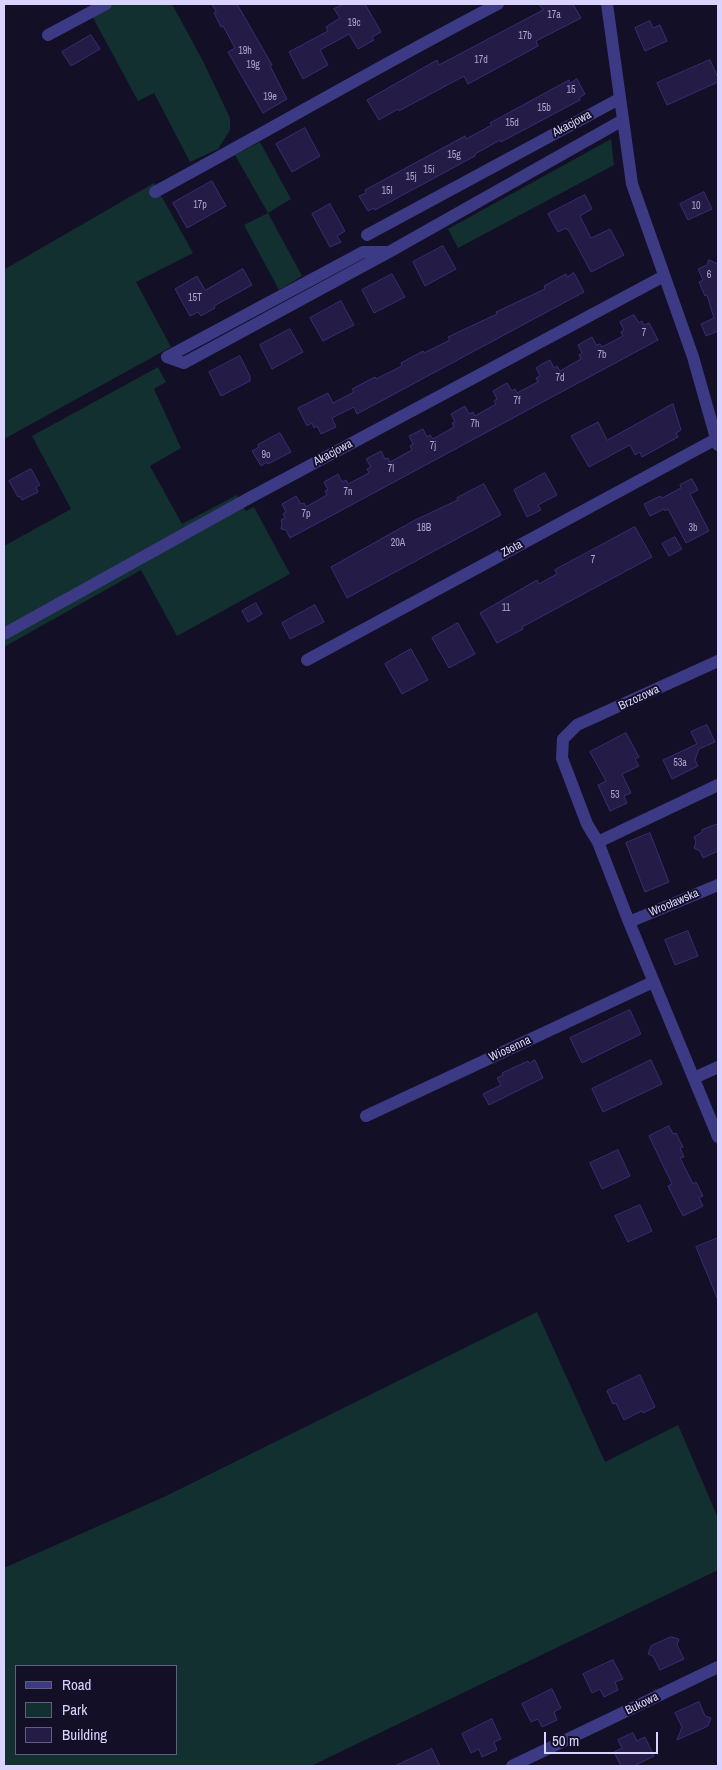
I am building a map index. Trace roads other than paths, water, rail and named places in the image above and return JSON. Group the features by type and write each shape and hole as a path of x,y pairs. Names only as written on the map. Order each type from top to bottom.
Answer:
{"street":[{"path":"48,35 106,4"},
{"path":"155,192 498,4"},
{"path":"606,4 632,184 693,358 717,442"},
{"name":"Akacjowa","path":"367,235 619,99"},
{"name":"Akacjowa","path":"389,252 363,252 167,357 184,363 389,252 623,120"},
{"name":"Akacjowa","path":"4,634 260,492 664,276"},
{"name":"Złota","path":"307,660 717,442"},
{"name":"Brzozowa","path":"598,842 587,824 562,758 563,739 577,725 718,661"},
{"path":"718,785 598,842 653,982 718,1136"},
{"name":"Wrocławska","path":"629,922 718,885"},
{"name":"Wiosenna","path":"366,1116 653,982"},
{"path":"694,1078 718,1067"},
{"name":"Bukowa","path":"512,1766 718,1667"}]}
